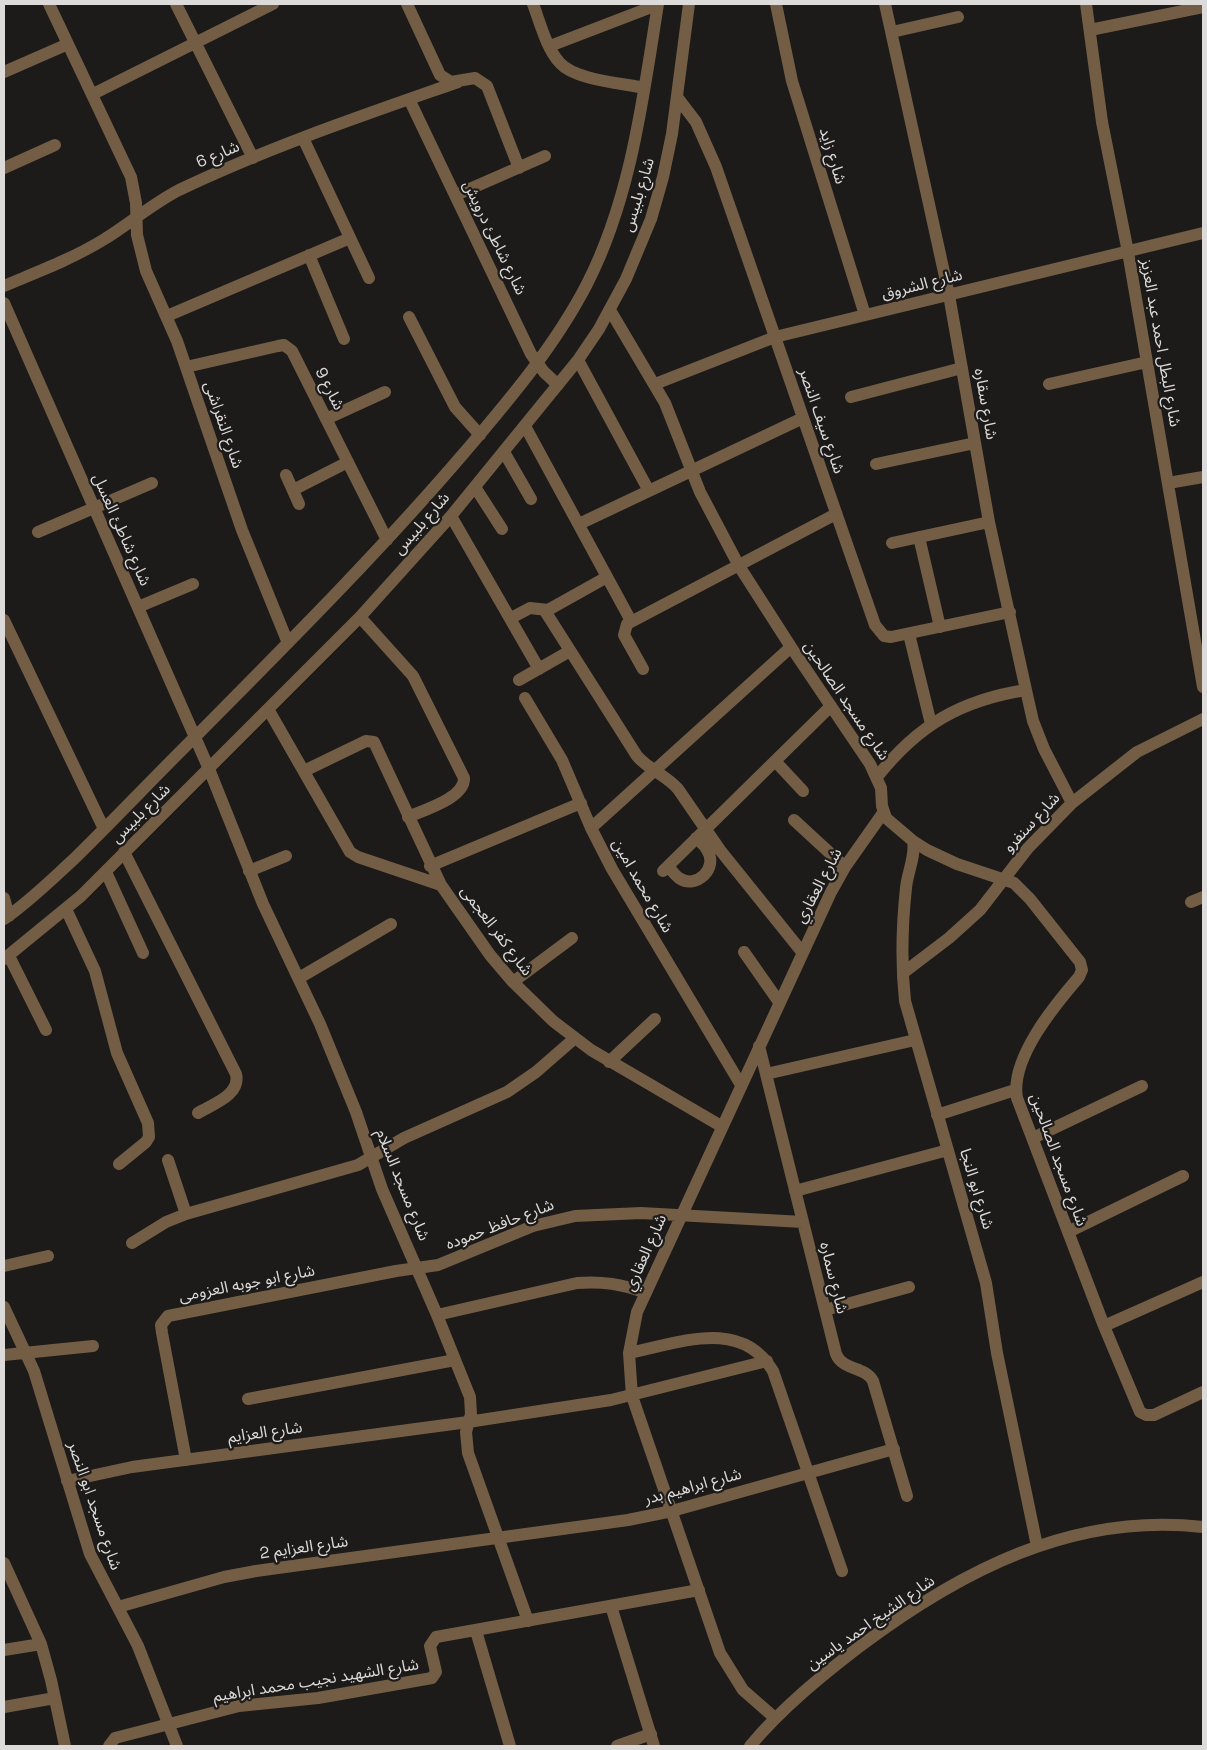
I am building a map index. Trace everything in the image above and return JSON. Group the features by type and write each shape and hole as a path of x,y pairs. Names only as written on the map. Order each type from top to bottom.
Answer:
{"street":[{"name":"شارع النقراشى","path":"49,4 131,177 135,190 141,253 146,271 167,316 242,530 288,643"},
{"path":"176,4 253,158"},
{"path":"93,94 273,4"},
{"path":"407,4 440,75 451,82 475,78 487,86 519,168"},
{"path":"533,4 550,46 559,62 573,73 644,88"},
{"path":"550,46 658,4"},
{"name":"شارع بلبيس","path":"6,918 44,888 104,830 387,540 480,435 537,363 573,311 601,254 628,172 658,4"},
{"name":"شارع بلبيس","path":"6,957 66,909 106,872 360,617 451,516 578,360 610,310 635,259 651,218 664,176 677,97 689,4"},
{"name":"شارع زايد","path":"776,4 792,81 864,315"},
{"name":"شارع سقاره","path":"886,4 949,295 989,522 1033,721 1044,749 1072,803"},
{"name":"شارع البطل احمد عبد العزيز","path":"1086,4 1102,122 1128,252 1203,687"},
{"path":"1090,30 1203,7"},
{"path":"892,32 958,17"},
{"path":"4,72 68,44"},
{"name":"شارع 6","path":"4,286 77,255 112,235 136,216 179,191 304,138 458,82"},
{"name":"شارع سيف النصر","path":"677,97 696,122 710,150 875,626 884,636 891,637 1010,612"},
{"name":"شارع شاطئ درويش","path":"409,99 537,363 558,385"},
{"path":"304,138 369,278"},
{"path":"4,168 55,145"},
{"path":"456,195 545,156"},
{"name":"شارع الشروق","path":"655,384 775,337 1203,234"},
{"path":"167,316 350,238"},
{"path":"309,255 344,340"},
{"name":"شارع شاطئ العسل","path":"4,303 209,769"},
{"name":"شارع مسجد الصالحين","path":"610,310 655,384 674,423 712,516 739,566 790,647 877,777 883,812 890,822 913,841 957,864 1005,878 1014,883 1030,899 1080,962 1082,970 1079,977 1050,1015 1025,1056 1016,1078 1016,1090 1068,1232 1137,1407 1142,1414 1154,1414 1203,1392"},
{"path":"409,317 455,407 480,435"},
{"name":"شارع 9","path":"186,367 278,346 288,347 292,351 387,540"},
{"path":"578,360 648,491"},
{"path":"1049,384 1147,362"},
{"path":"851,397 962,368"},
{"path":"326,419 385,392"},
{"path":"578,524 803,418"},
{"path":"525,426 632,621"},
{"path":"876,464 975,443"},
{"path":"504,452 531,499"},
{"path":"292,490 348,462"},
{"path":"286,475 299,504"},
{"path":"1168,483 1203,478"},
{"path":"38,532 152,483"},
{"path":"475,487 502,529"},
{"path":"642,669 624,635 627,624 836,514"},
{"path":"451,516 539,669"},
{"path":"892,543 989,522"},
{"path":"919,537 940,627"},
{"path":"511,618 530,608 545,611 607,577"},
{"path":"138,607 193,584"},
{"path":"545,611 643,764 674,784 693,808 706,829 802,952"},
{"path":"360,617 413,676 464,778 463,788 457,794 408,817"},
{"path":"4,620 104,830"},
{"path":"909,634 931,724"},
{"path":"591,828 790,647"},
{"path":"519,680 570,651"},
{"path":"877,777 911,739 931,724 976,701 1026,690"},
{"name":"شارع محمد امين","path":"525,698 554,746 591,828 617,877 741,1085"},
{"path":"696,838 710,856 708,870 704,876 692,881 684,880 666,868 696,838 831,706"},
{"path":"268,709 353,855 441,885"},
{"name":"شارع سنفرو","path":"903,973 980,910 1028,848 1072,803 1137,752 1203,719"},
{"name":"شارع كفر العجمى","path":"304,771 366,740 376,744 430,866 441,885 490,954 513,982 575,1038 609,1062 721,1126"},
{"path":"775,761 803,790"},
{"name":"شارع مسجد السلام","path":"209,769 268,918 299,978 352,1103 389,1204 419,1269 470,1397 471,1405 466,1443 468,1453 528,1621"},
{"path":"430,866 581,804"},
{"name":"شارع العقاري","path":"775,1718 743,1690 726,1666 632,1396 629,1353 635,1318 646,1292 802,952 845,868 883,812"},
{"path":"794,820 845,868"},
{"name":"شارع ابو النجا","path":"913,841 914,849 909,868 905,902 903,973 908,1015 986,1283 997,1353 1037,1546"},
{"path":"124,852 236,1074 236,1085 230,1094 198,1113"},
{"path":"249,871 286,856"},
{"path":"106,872 143,953"},
{"path":"1191,902 1203,897"},
{"path":"4,898 6,918"},
{"path":"66,909 95,971 117,1053 148,1123 149,1130 146,1142 119,1164"},
{"path":"299,978 391,924"},
{"path":"513,982 572,938"},
{"path":"744,952 779,1002"},
{"path":"6,957 46,1030"},
{"path":"609,1062 655,1019"},
{"path":"132,1243 148,1232 186,1214 343,1170 371,1158 404,1138 507,1092 536,1072 575,1038"},
{"path":"766,1074 915,1040"},
{"name":"شارع سماره","path":"759,1046 838,1359 845,1365 866,1372 874,1381 908,1496"},
{"path":"1033,1138 1142,1086"},
{"path":"937,1115 1016,1090"},
{"path":"795,1191 948,1150"},
{"path":"168,1160 186,1214"},
{"path":"1068,1232 1183,1176"},
{"name":"شارع حافظ حموده","path":"419,1269 447,1263 533,1226 575,1216 619,1212 803,1222"},
{"path":"4,1266 48,1256"},
{"name":"شارع ابو جوبه العزومى","path":"186,1460 161,1325 168,1316 419,1269"},
{"path":"438,1315 577,1283 608,1282 646,1292"},
{"path":"1104,1326 1203,1282"},
{"path":"825,1310 908,1287"},
{"name":"شارع مسجد ابو النصر","path":"4,1307 27,1353 90,1554 138,1646 177,1746"},
{"path":"629,1353 717,1338 733,1339 748,1344 760,1353 773,1371 842,1571"},
{"path":"4,1355 93,1346"},
{"path":"248,1399 455,1360"},
{"name":"شارع العزايم","path":"67,1481 124,1468 468,1422 632,1396 767,1362"},
{"name":"شارع ابراهيم بدر","path":"498,1539 672,1512 894,1449"},
{"name":"شارع الشيخ احمد ياسين","path":"750,1746 775,1718 815,1682 914,1608 954,1585 1037,1546 1074,1534 1139,1524 1173,1523 1203,1527"},
{"name":"شارع العزايم 2","path":"118,1607 224,1577 256,1571 498,1539"},
{"path":"4,1562 40,1644 55,1698 65,1746"},
{"name":"شارع الشهيد نجيب محمد ابراهيم","path":"109,1746 116,1738 238,1706 318,1698 432,1678 436,1672 430,1646 433,1638 699,1590"},
{"path":"611,1606 653,1740 617,1746"},
{"path":"476,1631 510,1746"},
{"path":"4,1650 40,1644"},
{"path":"4,1707 55,1698"}]}
